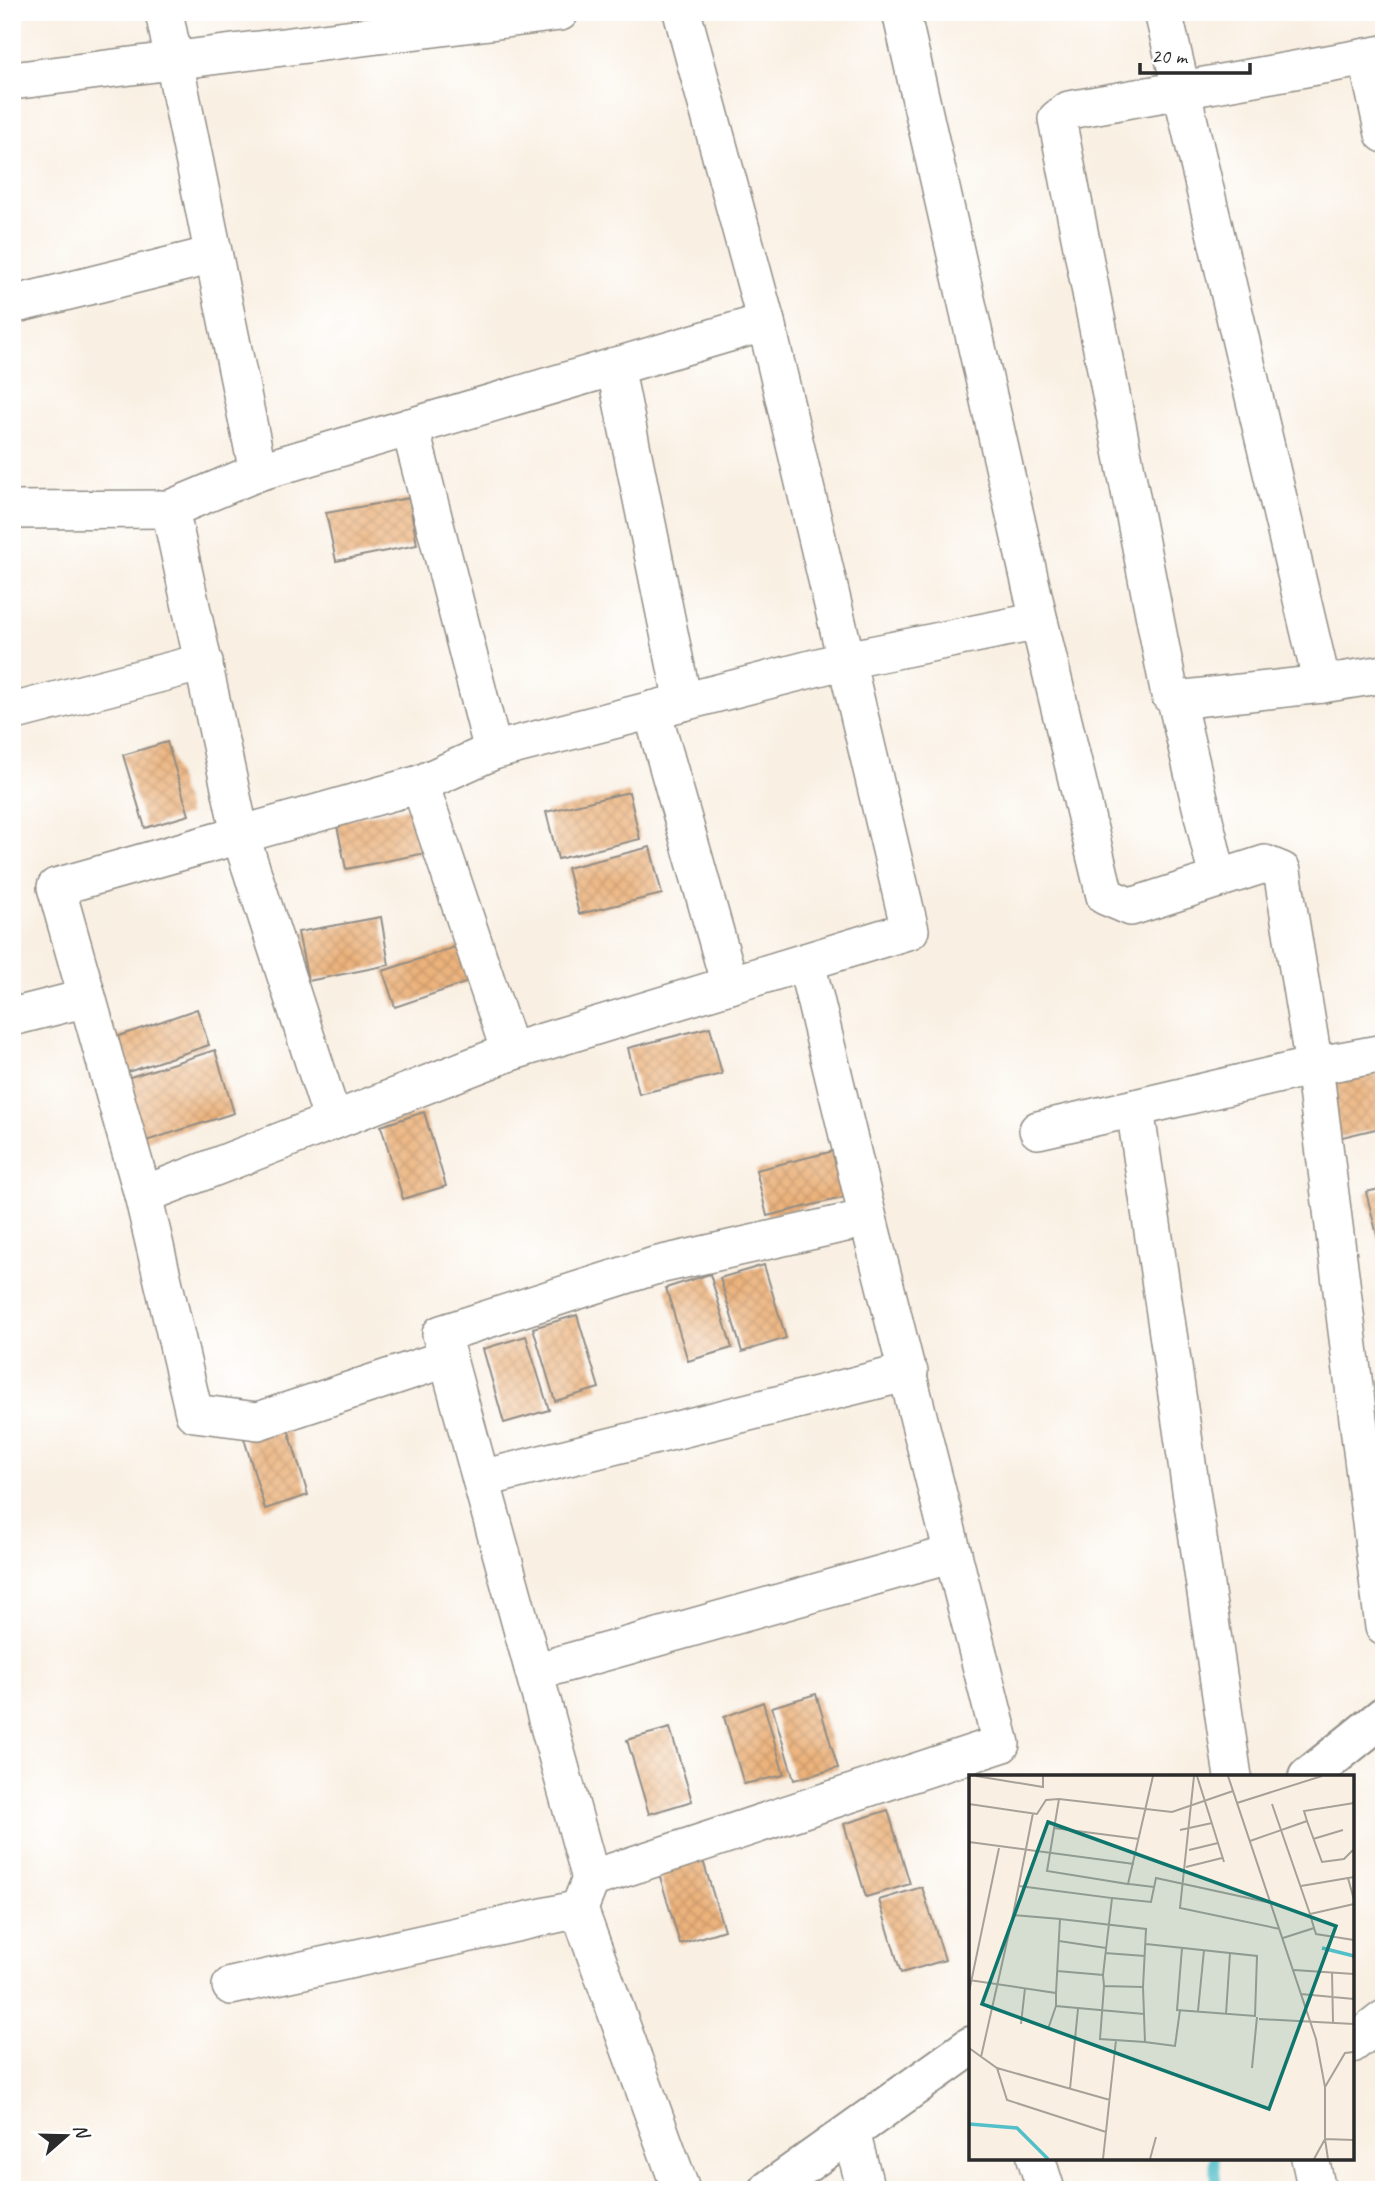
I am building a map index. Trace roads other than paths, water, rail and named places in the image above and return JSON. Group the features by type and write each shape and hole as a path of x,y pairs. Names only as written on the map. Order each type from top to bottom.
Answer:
{"street":[{"path":"164,12 258,472"},
{"path":"12,81 560,12"},
{"path":"143,1195 510,1052 910,930 766,323 682,12"},
{"path":"901,12 1039,621 1105,896 1131,907 1265,864 1282,871 1314,1066 1384,1627"},
{"path":"1163,12 1322,684"},
{"path":"1219,879 1176,700 1170,695 1057,119 1069,110 1375,55 1384,134"},
{"path":"12,305 213,255"},
{"path":"12,510 170,509 258,472 766,323"},
{"path":"615,366 667,706 730,985"},
{"path":"410,427 493,751"},
{"path":"170,509 240,834 333,1121"},
{"path":"448,1358 258,1421 194,1413 143,1195 56,887 420,784 493,751 846,660 1039,621"},
{"path":"12,712 204,662"},
{"path":"1176,700 1322,684 1384,674"},
{"path":"420,784 510,1052"},
{"path":"230,1986 585,1894 1001,1744 806,962"},
{"path":"12,1017 87,998"},
{"path":"1038,1130 1314,1066 1384,1053"},
{"path":"1135,1108 1233,1775"},
{"path":"681,2190 585,1894 534,1672 441,1334 654,1266 868,1218"},
{"path":"481,1479 909,1372"},
{"path":"534,1672 953,1554"},
{"path":"1310,1775 1384,1716"},
{"path":"1354,2042 1384,2019"},
{"path":"769,2190 969,2047"},
{"path":"851,2132 866,2190"},
{"path":"1037,2160 1045,2190"},
{"path":"1310,2160 1317,2190"}],"waterway":[{"path":"1214,2160 1217,2190"}]}
